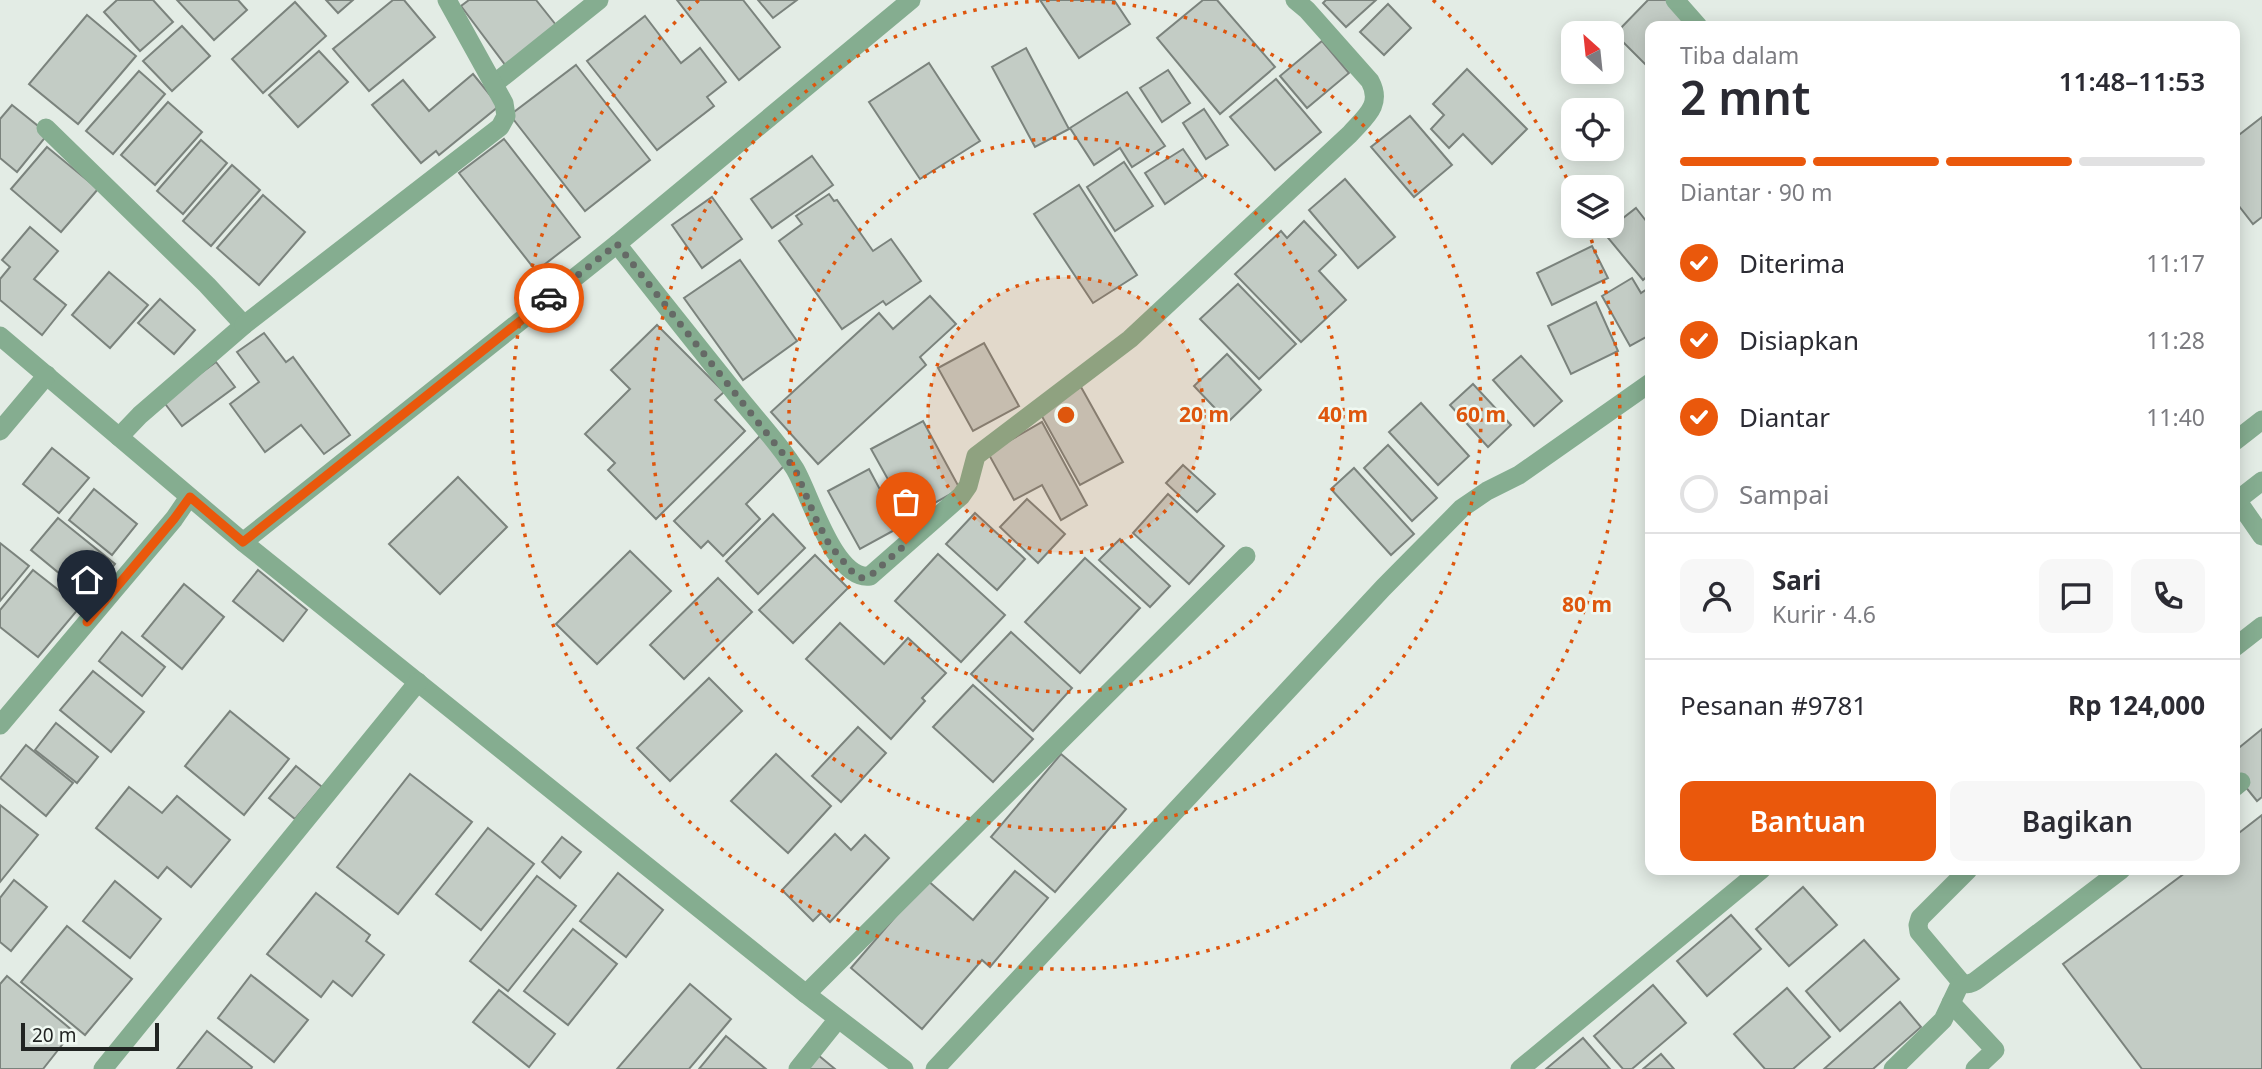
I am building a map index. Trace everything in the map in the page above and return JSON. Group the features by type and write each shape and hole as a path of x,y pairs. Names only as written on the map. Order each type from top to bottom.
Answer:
{"street":[{"path":"119,437 140,415 244,325 500,127 506,116 504,103 447,0"},
{"path":"494,84 599,0"},
{"path":"243,542 617,244 911,0"},
{"path":"1675,0 1694,21"},
{"path":"617,244 795,469 829,544 854,574 861,578 870,576 961,496 968,486 976,456 1130,339 1350,134 1370,111 1375,101 1375,90 1370,81 1306,3"},
{"path":"46,128 207,285 244,325"},
{"path":"0,336 243,542 806,994 904,1069"},
{"path":"0,431 47,376"},
{"path":"935,1069 1383,588 1462,508 1487,491 1520,475 1645,387"},
{"path":"2240,437 2262,420"},
{"path":"2240,498 2262,481"},
{"path":"0,724 190,497"},
{"path":"2240,506 2262,536"},
{"path":"806,994 1246,556"},
{"path":"2240,643 2262,626"},
{"path":"103,1069 418,682"},
{"path":"1520,1069 1755,875"},
{"path":"1963,875 1920,918 1918,925 1919,932 1961,982 1970,984 2114,875"},
{"path":"1893,1069 1943,1020 1961,982"},
{"path":"1951,1003 1995,1050 1975,1069"},
{"path":"798,1069 838,1019"}],"building":[{"path":"117,0 153,0 173,22 140,51 104,12"},
{"path":"177,0 238,0 247,10 214,40"},
{"path":"326,0 353,0 338,13"},
{"path":"393,0 404,0 435,37 369,91 333,49"},
{"path":"469,0 536,0 560,30 509,70 461,6"},
{"path":"677,0 743,0 780,47 739,80"},
{"path":"758,0 797,0 773,18"},
{"path":"1040,0 1114,0 1130,24 1079,58"},
{"path":"1203,0 1217,0 1275,67 1220,114 1157,38"},
{"path":"1326,0 1376,0 1346,27 1323,3"},
{"path":"1648,0 1671,0 1685,21 1645,21 1645,64 1624,43 1624,25"},
{"path":"295,2 326,36 263,93 232,59"},
{"path":"1388,4 1411,28 1384,55 1360,32"},
{"path":"87,15 136,56 78,124 29,84"},
{"path":"645,16 681,63 700,48 726,82 707,97 714,106 657,150 587,61"},
{"path":"182,26 210,56 172,91 143,61"},
{"path":"1322,41 1349,73 1307,108 1280,76"},
{"path":"1026,48 1069,129 1035,147 992,67"},
{"path":"319,51 348,82 298,127 269,95"},
{"path":"929,63 980,141 920,179 869,102"},
{"path":"576,65 650,160 585,211 510,115"},
{"path":"1467,69 1527,129 1492,164 1463,134 1449,148 1431,129 1444,115 1433,104"},
{"path":"1168,70 1190,103 1162,122 1140,88"},
{"path":"139,71 165,94 113,154 86,131"},
{"path":"473,74 499,106 439,155 436,151 421,163 372,105 403,80 429,111"},
{"path":"1276,79 1321,132 1275,170 1230,117"},
{"path":"1127,92 1165,146 1132,167 1120,148 1094,165 1070,128"},
{"path":"168,102 202,132 155,185 121,155"},
{"path":"12,105 48,134 17,172 0,158 0,119"},
{"path":"1204,109 1228,145 1206,159 1183,123"},
{"path":"1410,116 1452,165 1414,197 1371,147"},
{"path":"2262,117 2262,217 2253,224 2240,207 2240,134"},
{"path":"504,139 580,237 536,271 459,173"},
{"path":"201,140 227,163 183,214 157,191"},
{"path":"47,147 98,189 61,232 11,189"},
{"path":"1183,149 1203,178 1165,204 1145,173"},
{"path":"812,156 833,185 772,228 751,199"},
{"path":"1124,162 1153,206 1115,231 1087,187"},
{"path":"232,165 260,190 211,246 183,221"},
{"path":"1345,179 1395,237 1358,268 1309,210"},
{"path":"1079,185 1137,275 1093,303 1034,214"},
{"path":"829,194 834,201 837,200 873,251 891,239 921,281 886,305 883,301 842,329 779,241 802,224 796,216"},
{"path":"263,195 305,232 259,285 217,248"},
{"path":"712,197 742,239 702,268 672,225"},
{"path":"1636,208 1645,220 1643,280 1608,238 1624,238 1624,217"},
{"path":"1304,221 1336,255 1319,271 1346,300 1301,342 1235,274 1281,231 1287,238"},
{"path":"30,227 58,251 34,279 66,305 42,335 0,300 0,279 10,267 2,260"},
{"path":"1592,246 1608,278 1552,305 1537,273"},
{"path":"740,260 797,341 743,380 684,298"},
{"path":"109,272 148,305 110,348 72,315"},
{"path":"1632,278 1641,293 1645,290 1645,338 1630,346 1602,296"},
{"path":"1238,284 1296,344 1259,379 1200,319"},
{"path":"930,296 956,324 920,357 926,365 818,464 771,412 879,313 893,329"},
{"path":"160,299 195,330 174,354 138,323"},
{"path":"1596,302 1618,351 1571,374 1548,326"},
{"path":"657,325 724,392 715,400 745,431 656,519 608,470 615,463 585,434 630,389 611,370"},
{"path":"264,333 286,362 293,357 350,435 324,454 301,425 265,452 230,404 259,382 237,352"},
{"path":"984,343 1019,406 973,431 938,368"},
{"path":"1227,354 1261,390 1228,422 1194,386"},
{"path":"1521,356 1562,401 1534,426 1493,380"},
{"path":"216,362 235,387 182,426 163,401"},
{"path":"1473,384 1511,425 1488,447 1450,405"},
{"path":"1081,387 1123,462 1080,485 1039,411"},
{"path":"1421,403 1469,456 1438,485 1389,432"},
{"path":"923,421 960,489 909,517 871,449"},
{"path":"1042,422 1087,505 1061,520 1042,485 1014,500 988,453"},
{"path":"760,436 787,463 746,504 760,519 723,556 708,541 701,548 674,521"},
{"path":"1388,445 1437,498 1412,521 1364,468"},
{"path":"52,448 89,478 59,513 23,484"},
{"path":"1183,465 1215,494 1197,512 1166,483"},
{"path":"1354,468 1414,534 1391,555 1331,489"},
{"path":"869,469 900,527 860,549 828,491"},
{"path":"458,477 507,527 440,594 389,544"},
{"path":"94,489 137,524 112,555 69,520"},
{"path":"1168,494 1224,546 1189,584 1133,533"},
{"path":"1027,499 1065,534 1038,563 1000,527"},
{"path":"975,513 1025,559 997,590 946,544"},
{"path":"773,514 805,548 758,594 726,561"},
{"path":"58,518 115,564 88,597 31,550"},
{"path":"1120,539 1170,586 1150,607 1099,560"},
{"path":"0,543 29,566 0,601"},
{"path":"630,551 671,591 597,664 556,624"},
{"path":"938,554 1005,615 961,662 895,601"},
{"path":"815,555 848,588 793,643 759,610"},
{"path":"1085,558 1140,608 1080,673 1025,622"},
{"path":"33,570 80,607 38,657 0,627 0,610"},
{"path":"258,570 307,610 283,641 233,601"},
{"path":"718,578 752,612 684,679 650,645"},
{"path":"184,584 224,617 182,669 142,636"},
{"path":"840,623 884,664 908,638 946,673 922,698 925,701 891,739 806,659"},
{"path":"122,632 165,667 142,696 99,661"},
{"path":"1011,632 1072,688 1033,731 971,674"},
{"path":"93,671 144,712 111,752 60,710"},
{"path":"709,678 742,711 670,781 637,748"},
{"path":"973,685 1033,739 993,782 933,727"},
{"path":"230,711 289,759 244,815 185,766"},
{"path":"56,723 98,757 77,783 35,750"},
{"path":"858,727 886,753 841,802 812,776"},
{"path":"2262,729 2262,797 2257,801 2240,780 2240,747"},
{"path":"26,745 73,783 46,816 0,778"},
{"path":"776,754 831,806 788,853 731,801"},
{"path":"1061,754 1126,809 1055,892 991,837"},
{"path":"296,766 322,787 295,819 269,798"},
{"path":"410,774 472,822 398,914 337,867"},
{"path":"129,787 162,813 177,796 230,840 191,887 167,867 158,878 96,828"},
{"path":"0,805 38,835 0,882"},
{"path":"2262,815 2262,1069 2142,1069 2063,964 2182,875 2240,875 2240,832"},
{"path":"488,828 534,864 481,930 436,894"},
{"path":"835,834 851,850 865,835 889,858 830,922 821,913 813,921 782,890"},
{"path":"562,837 581,852 560,878 542,862"},
{"path":"1015,871 1048,898 990,967 982,960 922,1029 851,968 927,880 973,920"},
{"path":"618,873 663,910 626,957 580,921"},
{"path":"537,876 576,906 508,991 470,961"},
{"path":"14,880 47,907 11,951 0,942 0,898"},
{"path":"115,881 161,919 130,958 83,921"},
{"path":"1803,887 1837,925 1789,966 1756,929"},
{"path":"316,893 370,935 366,941 384,955 352,996 333,981 321,997 267,954"},
{"path":"1731,915 1761,949 1707,996 1677,961"},
{"path":"67,926 132,979 85,1035 21,982"},
{"path":"573,929 617,964 568,1025 524,991"},
{"path":"1864,940 1899,979 1840,1031 1806,991"},
{"path":"251,975 308,1020 274,1062 218,1018"},
{"path":"7,976 73,1031 43,1069 0,1069 0,984"},
{"path":"690,984 731,1019 689,1069 617,1069"},
{"path":"1653,985 1686,1023 1632,1069 1623,1069 1594,1036"},
{"path":"1787,988 1830,1037 1793,1069 1765,1069 1734,1034"},
{"path":"499,990 555,1034 529,1067 473,1022"},
{"path":"1900,1002 1921,1027 1873,1069 1824,1069"},
{"path":"207,1031 252,1067 251,1069 177,1069"},
{"path":"726,1036 766,1069 699,1069"},
{"path":"1583,1038 1610,1069 1546,1069"},
{"path":"1661,1054 1674,1069 1643,1069"},
{"path":"818,1055 835,1069 806,1069"}],"way so far":[{"path":"549,298 617,244 795,469 829,544 854,574 861,578 870,576 906,544"}],"route":[{"path":"87,622 190,497 243,542 549,298"}]}
